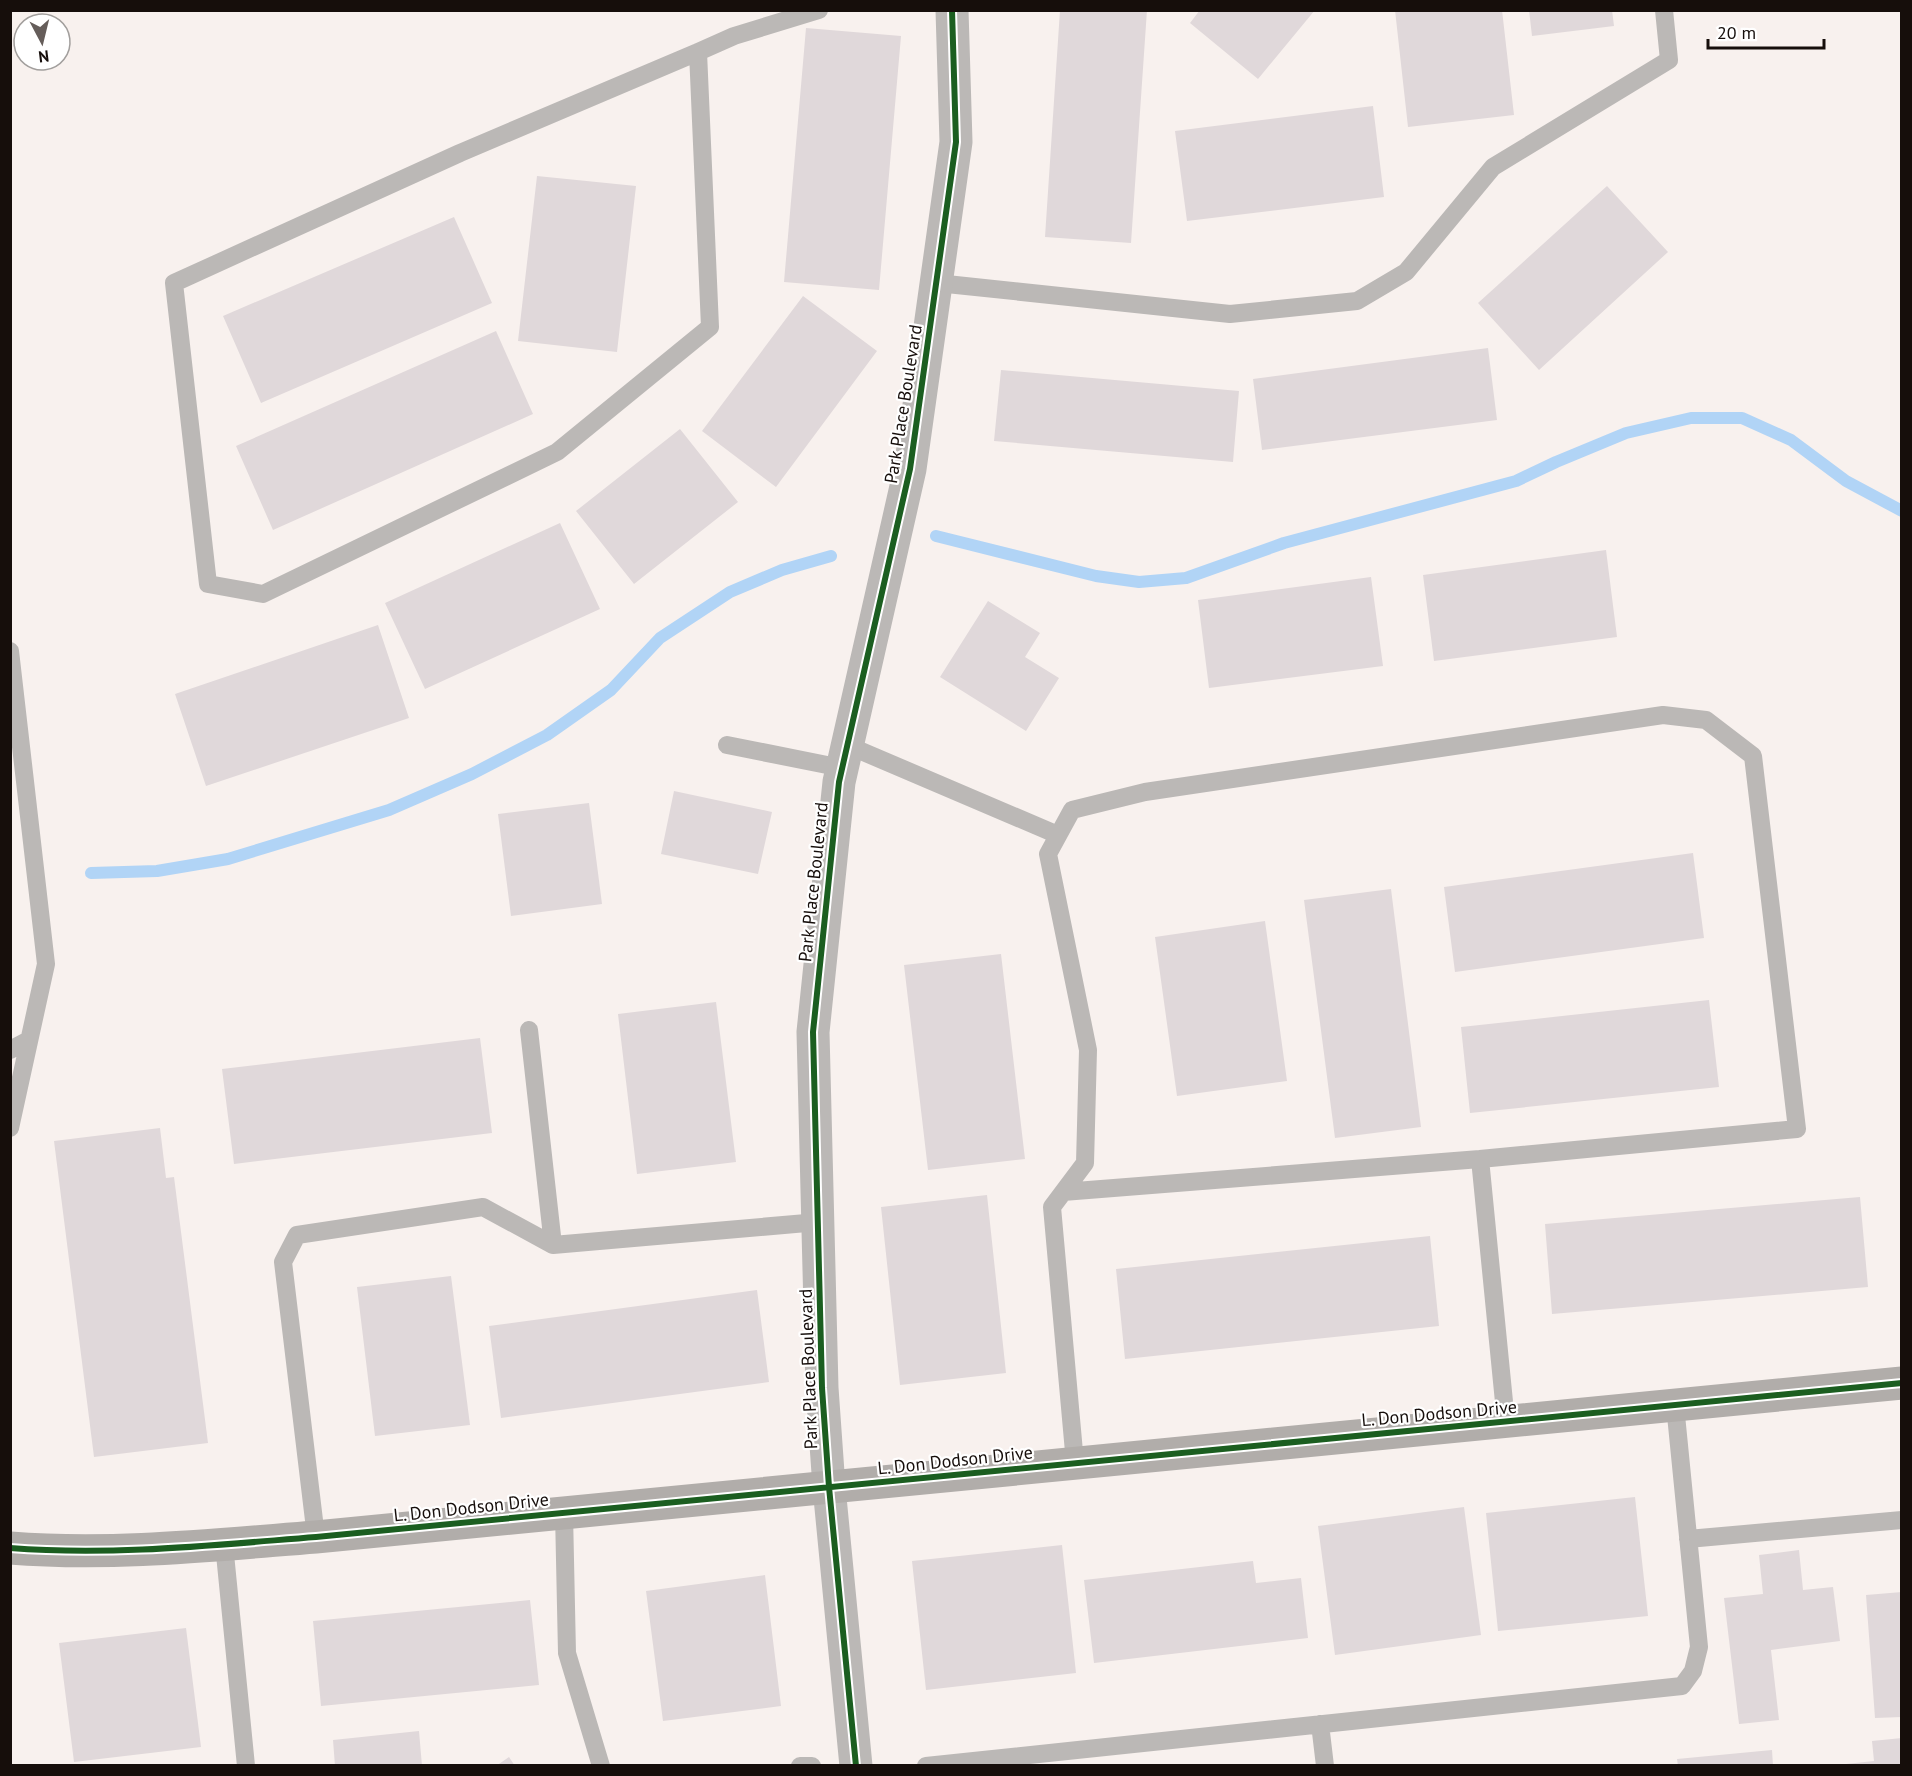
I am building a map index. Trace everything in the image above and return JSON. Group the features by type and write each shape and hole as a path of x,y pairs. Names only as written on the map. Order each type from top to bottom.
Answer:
{"street":[{"name":"Park Place Boulevard","path":"856,1766 829,1487 822,1388 813,1032 838,782 910,469 937,283 956,142 952,10"},
{"name":"L. Don Dodson Drive","path":"10,1548 37,1550 164,1549 316,1537 1902,1383"}],"lane":[{"path":"698,52 710,327 557,452 263,594 208,584 174,283 460,153 734,36 819,10"},
{"path":"937,283 1230,314 1357,301 1406,272 1493,167 1669,60 1664,10"},
{"path":"10,651 46,964 10,1128"},
{"path":"1063,1192 1480,1159 1797,1129 1753,756 1706,720 1663,715 1145,792 1072,810 1048,854 1088,1050 1084,1163 1052,1206 1075,1463"},
{"path":"727,746 844,756 1058,835"},
{"path":"529,1030 553,1245"},
{"path":"10,1050 29,1040"},
{"path":"1480,1159 1506,1422"},
{"path":"316,1537 283,1262 297,1235 483,1207 553,1245 818,1222"},
{"path":"926,1766 1682,1686 1693,1671 1700,1647 1675,1405"},
{"path":"564,1513 567,1653 601,1766"},
{"path":"1688,1539 1902,1520"},
{"path":"224,1544 246,1766"},
{"path":"1320,1724 1325,1766"},
{"path":"800,1766 812,1766"}],"building":[{"path":"1060,10 1147,10 1131,243 1045,237"},
{"path":"1200,10 1315,10 1258,79 1190,23"},
{"path":"1395,10 1502,10 1514,115 1408,127"},
{"path":"1529,10 1612,10 1614,26 1532,36"},
{"path":"806,28 901,36 879,290 784,282"},
{"path":"1373,106 1384,197 1187,221 1175,131"},
{"path":"537,176 636,186 617,352 518,341"},
{"path":"1607,186 1668,252 1539,370 1478,303"},
{"path":"454,217 492,303 261,403 223,316"},
{"path":"803,296 877,351 776,487 702,431"},
{"path":"496,331 533,414 273,530 236,446"},
{"path":"1488,348 1497,420 1262,450 1253,379"},
{"path":"1001,370 1239,391 1233,462 994,441"},
{"path":"680,429 738,502 634,584 576,511"},
{"path":"560,523 600,609 425,689 385,603"},
{"path":"1606,550 1617,637 1434,661 1423,575"},
{"path":"1371,577 1383,666 1209,688 1198,600"},
{"path":"988,601 1040,633 1025,657 1059,678 1026,731 940,677"},
{"path":"378,625 409,718 206,786 175,694"},
{"path":"674,791 772,812 758,874 661,854"},
{"path":"589,803 602,904 511,916 498,814"},
{"path":"1693,853 1704,938 1455,972 1444,887"},
{"path":"1391,889 1421,1127 1335,1138 1304,900"},
{"path":"1265,921 1287,1081 1177,1096 1155,937"},
{"path":"1001,954 1025,1159 928,1170 904,965"},
{"path":"1709,1000 1719,1087 1470,1113 1461,1027"},
{"path":"716,1002 736,1162 637,1174 618,1014"},
{"path":"480,1038 492,1133 234,1164 222,1069"},
{"path":"160,1128 166,1178 174,1177 208,1443 94,1457 54,1141"},
{"path":"987,1195 1006,1373 900,1385 881,1207"},
{"path":"1860,1197 1868,1287 1552,1314 1545,1224"},
{"path":"1430,1236 1439,1326 1125,1359 1116,1269"},
{"path":"451,1276 470,1425 375,1436 357,1287"},
{"path":"757,1290 769,1382 501,1418 489,1326"},
{"path":"1635,1497 1648,1616 1498,1631 1486,1513"},
{"path":"1464,1507 1481,1635 1335,1655 1318,1526"},
{"path":"1062,1545 1076,1673 926,1690 912,1561"},
{"path":"1799,1550 1803,1590 1833,1587 1840,1641 1771,1650 1779,1720 1739,1724 1724,1598 1763,1594 1759,1555"},
{"path":"1253,1561 1256,1583 1301,1578 1308,1638 1094,1663 1084,1580"},
{"path":"765,1575 781,1706 663,1721 646,1591"},
{"path":"1902,1592 1902,1717 1875,1718 1866,1595"},
{"path":"530,1600 539,1685 321,1706 313,1621"},
{"path":"186,1628 201,1747 74,1762 59,1643"},
{"path":"419,1731 422,1766 335,1766 333,1740"},
{"path":"1902,1738 1902,1766 1846,1766 1846,1764 1874,1761 1872,1741"},
{"path":"1772,1750 1773,1766 1678,1766 1677,1759"},
{"path":"509,1757 515,1766 496,1766"}],"waterway":[{"path":"936,536 1096,576 1139,582 1186,578 1284,543 1516,481 1626,433 1691,418 1742,418 1791,440 1846,481 1902,511"},
{"path":"91,873 157,871 228,859 389,810 472,774 547,735 611,690 660,638 730,592 782,570 831,556"}],"cycle path":[{"path":"856,1766 829,1487 822,1388 813,1032 839,782 910,469 956,142 952,10"},
{"path":"10,1548 125,1550 316,1537 1902,1383"}]}
